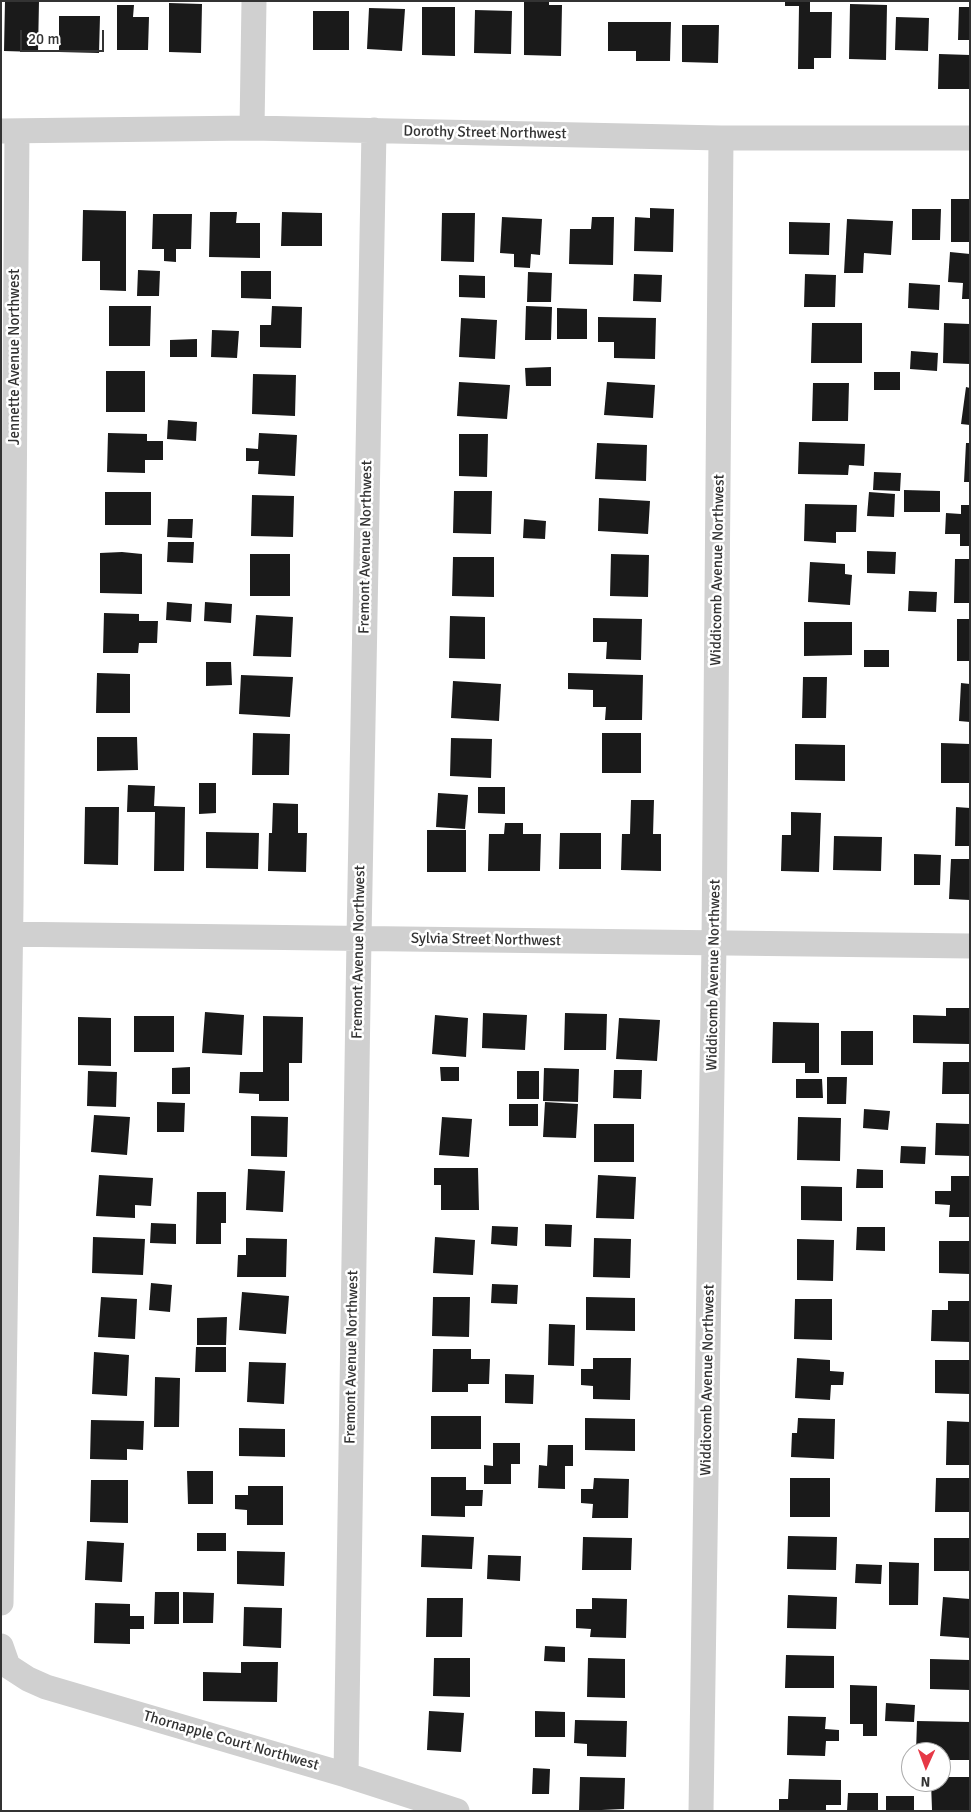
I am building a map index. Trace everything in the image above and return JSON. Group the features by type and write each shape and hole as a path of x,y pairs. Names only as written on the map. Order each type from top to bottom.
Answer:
{"street":[{"path":"252,128 254,1"},
{"name":"Dorothy Street Northwest","path":"9,131 252,128 722,138 970,138"},
{"name":"Fremont Avenue Northwest","path":"346,1775 374,130"},
{"name":"Jennette Avenue Northwest","path":"1,1603 9,131"},
{"name":"Widdicomb Avenue Northwest","path":"701,1811 714,943 722,138"},
{"name":"Sylvia Street Northwest","path":"6,934 970,946"},
{"name":"Thornapple Court Northwest","path":"5,1656 28,1679 46,1687 346,1775 457,1811"}],"building":[{"path":"5,1 39,1 38,52 4,51"},
{"path":"524,1 549,1 549,5 562,5 561,56 524,55"},
{"path":"785,1 810,1 810,12 832,12 831,58 814,58 814,69 798,69 799,6 785,6"},
{"path":"169,3 202,4 201,53 169,52"},
{"path":"850,4 887,5 886,60 849,59"},
{"path":"117,5 134,5 133,17 149,17 148,50 117,50"},
{"path":"422,7 455,7 455,56 422,55"},
{"path":"959,7 970,7 970,40 958,40"},
{"path":"369,8 405,9 402,51 367,49"},
{"path":"475,10 512,11 511,54 474,53"},
{"path":"313,11 349,11 349,50 313,50"},
{"path":"59,16 100,16 99,53 59,52"},
{"path":"896,17 929,18 928,51 895,50"},
{"path":"608,22 671,22 670,61 636,61 636,51 608,51"},
{"path":"682,25 719,25 718,63 682,62"},
{"path":"939,54 970,55 970,89 938,89"},
{"path":"951,199 970,199 970,242 951,242"},
{"path":"650,208 674,209 673,252 634,251 635,217 650,218"},
{"path":"912,209 941,209 940,240 912,240"},
{"path":"83,210 126,211 126,291 100,290 100,261 82,261"},
{"path":"210,212 237,212 236,223 260,223 260,258 209,257"},
{"path":"282,212 322,213 322,246 281,246"},
{"path":"442,213 475,213 474,262 441,261"},
{"path":"153,214 192,214 191,249 176,249 176,262 164,261 164,249 152,249"},
{"path":"502,217 542,219 540,255 531,254 530,268 514,267 514,254 500,253"},
{"path":"592,217 614,217 613,265 569,264 570,229 591,229"},
{"path":"847,219 893,221 891,255 864,253 863,273 844,273"},
{"path":"789,222 830,223 829,255 789,254"},
{"path":"950,252 970,254 970,299 962,299 963,283 948,282"},
{"path":"138,270 160,271 159,296 137,296"},
{"path":"241,271 271,271 271,299 241,298"},
{"path":"528,272 552,273 551,302 527,302"},
{"path":"634,274 662,275 661,302 633,301"},
{"path":"805,274 836,275 835,307 804,307"},
{"path":"459,275 485,276 485,298 459,297"},
{"path":"909,283 940,285 939,310 908,308"},
{"path":"109,306 151,306 150,346 109,346"},
{"path":"272,306 302,307 301,348 260,347 260,325 271,325"},
{"path":"526,306 552,307 551,340 525,340"},
{"path":"557,308 587,309 587,339 557,339"},
{"path":"598,317 656,318 655,359 614,358 614,342 598,342"},
{"path":"461,318 497,320 495,359 459,357"},
{"path":"812,323 862,323 862,363 811,363"},
{"path":"944,323 970,324 970,364 943,363"},
{"path":"212,330 239,331 237,358 211,357"},
{"path":"197,339 197,357 170,357 170,340"},
{"path":"911,351 938,353 937,371 910,369"},
{"path":"551,367 551,386 526,386 525,368"},
{"path":"106,371 145,371 145,412 106,412"},
{"path":"874,372 900,372 900,390 874,390"},
{"path":"253,374 296,375 295,416 252,414"},
{"path":"459,382 510,385 507,419 457,416"},
{"path":"607,382 655,385 653,418 604,415"},
{"path":"813,383 849,383 848,421 812,421"},
{"path":"966,387 970,388 970,425 961,424"},
{"path":"168,420 197,422 196,441 167,439"},
{"path":"108,433 147,434 147,441 163,441 163,460 145,460 145,473 107,472"},
{"path":"259,433 297,435 295,476 258,474 259,461 246,461 246,448 258,449"},
{"path":"459,434 488,434 487,477 459,476"},
{"path":"799,442 865,444 864,466 849,465 848,475 798,474"},
{"path":"597,443 647,445 646,481 595,479"},
{"path":"966,443 970,443 970,482 964,482"},
{"path":"874,472 901,473 900,491 873,490"},
{"path":"904,490 940,491 940,512 904,512"},
{"path":"454,491 492,491 491,534 453,533"},
{"path":"105,492 151,492 151,525 105,525"},
{"path":"869,492 895,494 894,517 867,516"},
{"path":"252,495 294,496 293,537 251,536"},
{"path":"599,498 650,501 648,534 598,531"},
{"path":"805,504 857,505 856,532 836,532 836,543 804,541"},
{"path":"961,505 970,505 970,546 960,546 960,534 945,534 946,513 961,514"},
{"path":"168,519 193,519 192,538 167,537"},
{"path":"524,519 546,521 545,539 523,538"},
{"path":"168,542 194,542 193,563 167,562"},
{"path":"867,551 896,552 895,574 867,573"},
{"path":"122,552 142,554 142,594 100,593 100,553"},
{"path":"250,554 290,554 290,596 250,596"},
{"path":"611,554 649,555 648,597 610,596"},
{"path":"453,557 494,557 494,597 452,596"},
{"path":"955,559 970,559 970,603 954,603"},
{"path":"810,562 845,564 845,574 852,575 850,605 808,602"},
{"path":"909,591 937,592 936,612 908,611"},
{"path":"167,602 192,604 191,622 166,620"},
{"path":"205,602 232,604 231,623 204,621"},
{"path":"104,613 139,614 139,621 158,621 157,643 139,643 138,653 103,653"},
{"path":"256,615 293,617 291,657 253,656"},
{"path":"450,616 485,617 485,659 449,658"},
{"path":"593,618 642,619 641,660 606,659 607,642 593,642"},
{"path":"957,619 970,619 970,661 957,661"},
{"path":"804,622 852,622 852,655 804,656"},
{"path":"864,650 889,650 889,667 864,667"},
{"path":"206,662 231,662 232,685 206,686"},
{"path":"97,673 130,674 130,713 96,713"},
{"path":"568,673 643,675 642,720 605,720 606,707 593,707 593,690 568,689"},
{"path":"241,675 293,677 290,717 239,714"},
{"path":"803,677 827,677 826,718 802,718"},
{"path":"453,681 501,684 499,721 451,718"},
{"path":"961,683 970,684 970,722 959,721"},
{"path":"253,733 290,734 289,775 252,775"},
{"path":"602,733 641,733 641,773 602,773"},
{"path":"97,737 137,737 138,770 97,771"},
{"path":"451,738 492,739 491,778 450,776"},
{"path":"941,743 970,744 970,783 941,783"},
{"path":"795,744 845,745 845,781 795,780"},
{"path":"199,783 216,783 216,813 199,814"},
{"path":"128,785 155,786 154,806 185,807 184,871 154,871 155,812 127,812"},
{"path":"478,787 505,787 505,814 478,813"},
{"path":"438,793 468,795 465,829 436,827"},
{"path":"631,800 654,800 653,834 661,834 661,871 621,870 622,834 630,834"},
{"path":"273,803 298,804 298,833 307,833 306,872 268,871 269,833 272,833"},
{"path":"85,807 119,807 118,865 84,864"},
{"path":"956,807 970,808 970,846 955,846"},
{"path":"791,812 821,813 819,872 781,871 782,835 791,835"},
{"path":"505,823 523,823 523,834 541,834 540,871 488,871 489,834 504,834"},
{"path":"427,830 466,830 466,872 427,872"},
{"path":"206,832 259,833 258,869 206,868"},
{"path":"560,833 601,833 601,869 559,869"},
{"path":"834,836 882,837 881,871 833,870"},
{"path":"914,854 941,855 940,885 914,885"},
{"path":"951,859 970,859 970,900 949,899"},
{"path":"946,1008 970,1008 970,1044 913,1043 913,1015 946,1016"},
{"path":"205,1012 244,1015 242,1055 202,1053"},
{"path":"483,1013 527,1015 525,1050 482,1048"},
{"path":"565,1013 607,1014 606,1050 564,1050"},
{"path":"435,1015 468,1018 466,1057 432,1054"},
{"path":"134,1016 174,1016 174,1052 134,1052"},
{"path":"263,1016 303,1017 302,1063 289,1063 289,1101 259,1101 259,1094 239,1093 240,1072 263,1072"},
{"path":"78,1017 111,1018 111,1066 78,1065"},
{"path":"619,1018 660,1020 657,1061 616,1059"},
{"path":"773,1022 819,1023 819,1073 805,1073 805,1063 772,1063"},
{"path":"841,1031 873,1031 873,1065 841,1065"},
{"path":"943,1062 970,1062 970,1094 942,1094"},
{"path":"190,1067 190,1094 172,1094 172,1068"},
{"path":"440,1067 459,1067 459,1081 441,1081"},
{"path":"544,1068 579,1069 578,1102 543,1101"},
{"path":"614,1070 642,1070 641,1099 613,1098"},
{"path":"88,1071 117,1072 116,1107 87,1106"},
{"path":"517,1071 539,1071 539,1099 517,1099"},
{"path":"827,1077 847,1077 846,1104 827,1104"},
{"path":"796,1079 822,1079 823,1098 796,1098"},
{"path":"157,1102 185,1103 184,1132 157,1132"},
{"path":"545,1102 578,1104 576,1138 543,1137"},
{"path":"509,1104 538,1104 538,1126 509,1126"},
{"path":"864,1109 890,1111 888,1130 863,1128"},
{"path":"94,1115 130,1117 127,1155 91,1152"},
{"path":"251,1116 288,1117 287,1157 251,1156"},
{"path":"442,1117 472,1119 469,1157 439,1155"},
{"path":"798,1117 841,1118 840,1161 797,1160"},
{"path":"936,1123 970,1124 970,1156 935,1155"},
{"path":"594,1124 634,1124 634,1162 594,1162"},
{"path":"901,1146 926,1147 925,1164 900,1163"},
{"path":"434,1168 478,1168 479,1210 441,1210 441,1185 434,1185"},
{"path":"248,1169 285,1171 283,1212 246,1210"},
{"path":"857,1169 883,1170 883,1188 856,1188"},
{"path":"99,1175 153,1178 151,1206 135,1205 135,1218 96,1216"},
{"path":"598,1175 636,1177 634,1219 596,1218"},
{"path":"951,1176 970,1176 970,1217 949,1217 950,1205 935,1204 935,1191 951,1191"},
{"path":"801,1186 842,1187 842,1221 801,1220"},
{"path":"197,1192 226,1192 226,1223 221,1223 221,1244 196,1244"},
{"path":"151,1223 176,1224 176,1244 150,1243"},
{"path":"545,1224 572,1225 571,1247 545,1246"},
{"path":"492,1226 518,1227 517,1246 491,1244"},
{"path":"857,1227 885,1227 885,1251 856,1250"},
{"path":"93,1237 145,1239 143,1275 92,1273"},
{"path":"435,1237 475,1240 473,1275 433,1273"},
{"path":"246,1238 287,1239 286,1277 237,1277 238,1255 246,1255"},
{"path":"594,1238 631,1239 630,1278 593,1277"},
{"path":"797,1239 834,1240 833,1281 797,1280"},
{"path":"939,1241 970,1241 970,1274 939,1273"},
{"path":"151,1283 172,1285 170,1312 149,1310"},
{"path":"492,1284 518,1285 517,1304 491,1303"},
{"path":"242,1292 289,1296 286,1334 239,1330"},
{"path":"101,1297 137,1299 135,1339 98,1337"},
{"path":"433,1297 470,1297 469,1337 432,1336"},
{"path":"586,1297 635,1298 635,1331 586,1330"},
{"path":"795,1299 832,1299 832,1340 794,1339"},
{"path":"948,1301 970,1301 970,1342 931,1341 932,1310 948,1310"},
{"path":"227,1317 226,1345 197,1345 197,1318"},
{"path":"549,1324 575,1325 574,1366 548,1365"},
{"path":"196,1347 226,1347 226,1372 195,1372"},
{"path":"433,1349 471,1349 471,1359 490,1359 489,1384 468,1384 468,1392 432,1392"},
{"path":"94,1352 129,1355 127,1396 92,1394"},
{"path":"593,1358 631,1358 630,1400 593,1399 593,1386 581,1385 581,1369 593,1369"},
{"path":"797,1358 830,1360 830,1371 844,1372 843,1385 831,1385 830,1400 795,1398"},
{"path":"935,1360 970,1360 970,1394 935,1393"},
{"path":"249,1362 286,1363 284,1404 247,1402"},
{"path":"505,1374 534,1375 533,1404 505,1403"},
{"path":"155,1377 180,1378 179,1427 154,1427"},
{"path":"431,1416 481,1416 481,1449 431,1449"},
{"path":"585,1418 635,1419 635,1451 585,1450"},
{"path":"798,1418 835,1419 834,1459 791,1457 792,1433 797,1433"},
{"path":"91,1420 144,1421 143,1450 127,1449 127,1460 90,1459"},
{"path":"947,1421 970,1422 970,1465 946,1465"},
{"path":"239,1428 285,1429 285,1457 239,1456"},
{"path":"493,1443 520,1443 520,1464 511,1464 511,1484 484,1484 484,1465 493,1466"},
{"path":"548,1445 573,1445 573,1466 565,1466 565,1489 538,1488 539,1465 547,1466"},
{"path":"187,1471 213,1471 213,1504 188,1504"},
{"path":"431,1477 466,1477 466,1490 483,1490 482,1506 465,1506 465,1517 431,1516"},
{"path":"594,1478 629,1479 628,1518 592,1518 593,1504 581,1503 581,1489 593,1489"},
{"path":"790,1478 830,1478 830,1517 790,1517"},
{"path":"936,1478 970,1478 970,1512 935,1512"},
{"path":"91,1480 128,1480 128,1523 90,1522"},
{"path":"248,1486 283,1486 283,1525 247,1525 247,1510 235,1509 235,1495 248,1495"},
{"path":"197,1533 226,1533 226,1551 197,1551"},
{"path":"422,1535 474,1537 472,1569 421,1567"},
{"path":"788,1536 837,1537 836,1570 787,1569"},
{"path":"583,1537 632,1538 631,1570 582,1570"},
{"path":"934,1538 970,1538 970,1571 934,1571"},
{"path":"87,1541 124,1543 122,1582 85,1580"},
{"path":"237,1551 285,1552 284,1586 237,1584"},
{"path":"488,1555 521,1556 520,1581 487,1579"},
{"path":"889,1562 919,1563 918,1605 889,1605"},
{"path":"856,1564 882,1565 881,1584 855,1583"},
{"path":"155,1592 179,1592 179,1624 154,1624"},
{"path":"183,1592 214,1593 213,1623 183,1623"},
{"path":"788,1595 837,1597 836,1629 787,1628"},
{"path":"943,1597 970,1599 970,1638 940,1636"},
{"path":"427,1598 463,1598 462,1637 426,1637"},
{"path":"592,1598 627,1599 626,1638 590,1637 591,1629 576,1628 576,1609 592,1609"},
{"path":"95,1603 130,1604 130,1616 144,1616 144,1629 130,1629 130,1644 94,1643"},
{"path":"244,1607 282,1608 281,1648 243,1646"},
{"path":"545,1646 565,1647 565,1662 544,1661"},
{"path":"786,1655 834,1656 834,1688 785,1688"},
{"path":"434,1658 470,1658 470,1697 433,1696"},
{"path":"588,1658 625,1659 625,1698 587,1697"},
{"path":"930,1659 970,1660 970,1690 930,1689"},
{"path":"241,1662 278,1662 277,1702 203,1701 203,1672 241,1673"},
{"path":"850,1685 877,1686 877,1736 863,1736 863,1724 850,1724"},
{"path":"886,1703 915,1705 914,1722 885,1721"},
{"path":"429,1711 464,1713 461,1752 427,1750"},
{"path":"535,1711 565,1712 565,1737 535,1737"},
{"path":"788,1716 826,1717 825,1729 839,1730 839,1741 826,1741 825,1756 787,1755"},
{"path":"575,1720 627,1721 626,1757 587,1756 587,1744 574,1743"},
{"path":"917,1721 970,1722 970,1760 951,1760 951,1742 916,1742"},
{"path":"533,1768 550,1769 549,1794 532,1794"},
{"path":"580,1777 625,1778 624,1809 579,1811"},
{"path":"951,1777 970,1777 970,1810 932,1810 931,1792 951,1792"},
{"path":"789,1779 841,1780 841,1805 826,1805 826,1811 779,1811 779,1799 788,1799"},
{"path":"848,1793 878,1793 878,1811 847,1811"},
{"path":"886,1796 914,1796 914,1811 886,1811"}]}
